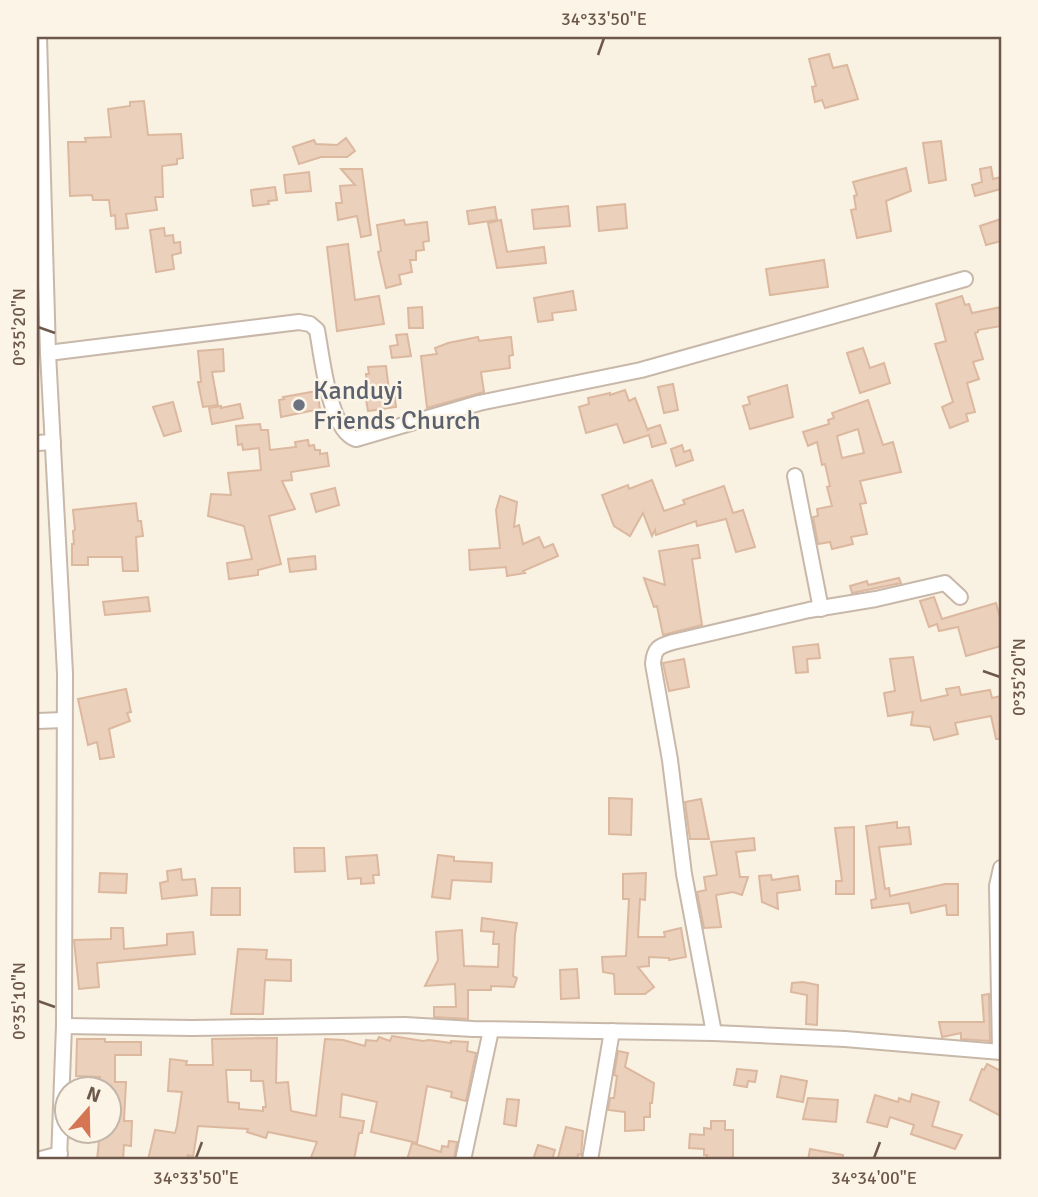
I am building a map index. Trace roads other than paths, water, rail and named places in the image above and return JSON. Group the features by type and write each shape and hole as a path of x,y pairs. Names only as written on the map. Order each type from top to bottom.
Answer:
{"street":[{"path":"37,1160 60,1157 64,1026 65,673 48,353 39,37"},
{"path":"48,353 299,322 310,324 317,330 329,394 340,426 350,437 356,439 479,403 641,370 965,279"},
{"path":"37,443 53,442"},
{"path":"795,476 821,609"},
{"path":"714,1033 684,874 670,760 653,664 654,652 658,647 673,642 945,583 960,597"},
{"path":"37,721 64,720"},
{"path":"64,1026 192,1028 405,1025 491,1030 714,1033 845,1039 1001,1052 997,886 1001,868"},
{"path":"463,1160 491,1030"},
{"path":"590,1160 612,1031"}],"place":[{"name":"Kanduyi Friends Church","path":"299,405"}]}
